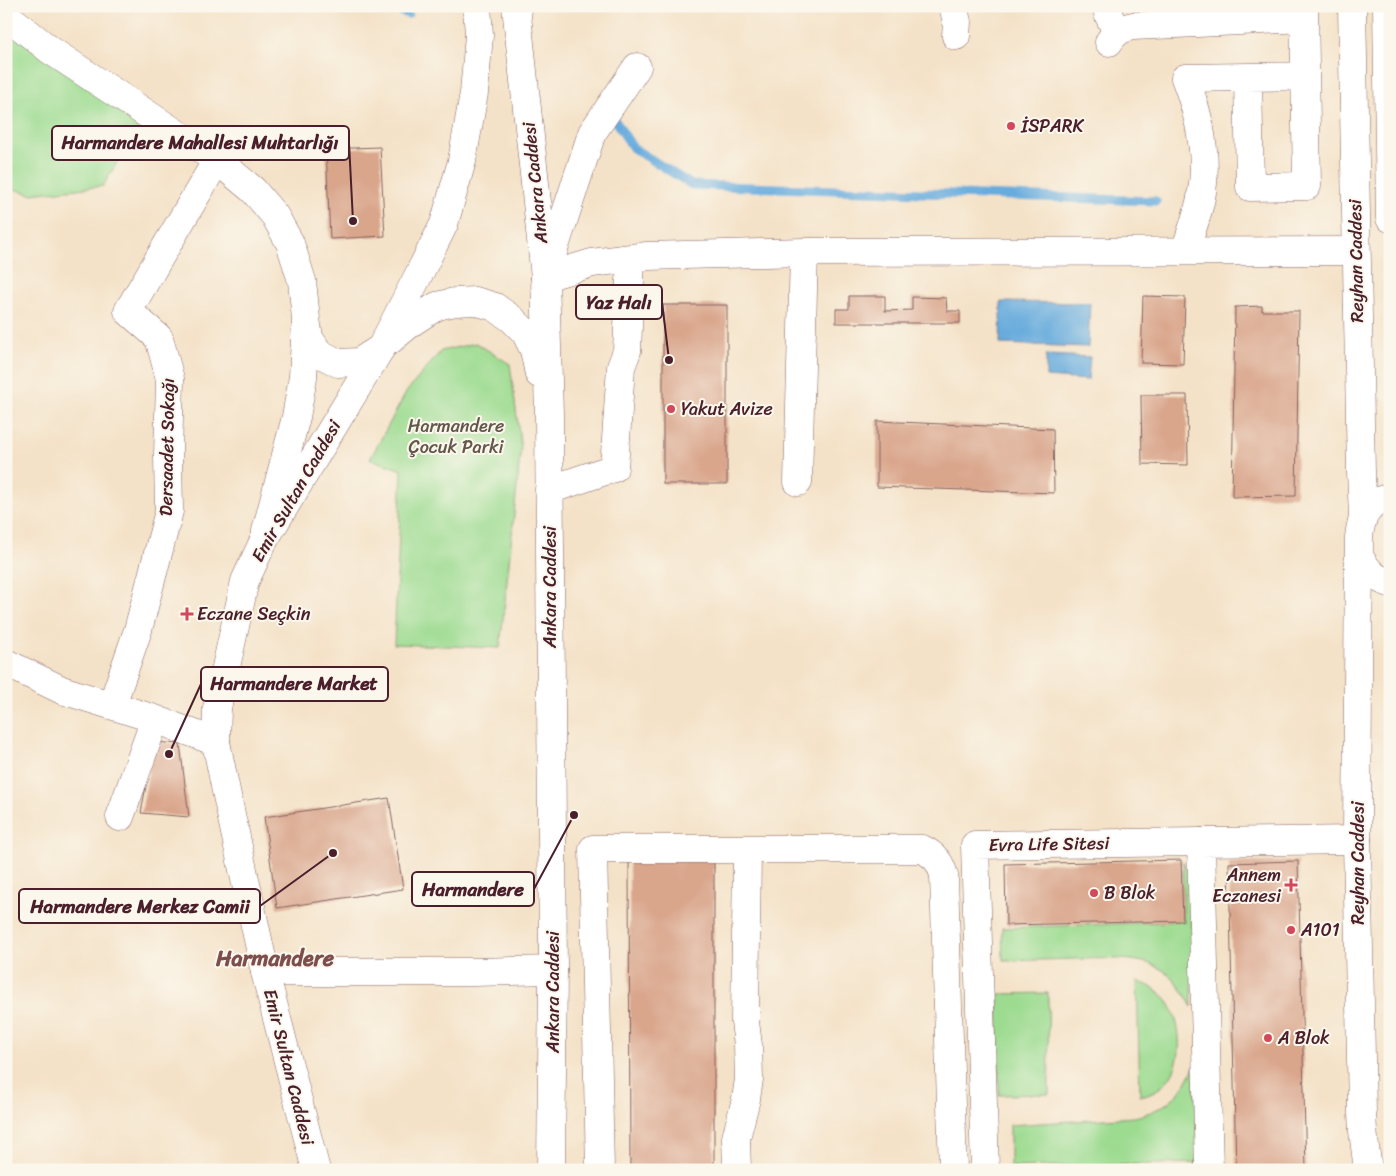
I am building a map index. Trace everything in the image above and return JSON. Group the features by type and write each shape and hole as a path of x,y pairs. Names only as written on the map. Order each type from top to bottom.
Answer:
{"main road":[{"path":"381,348 444,224 462,161 474,93 479,35 477,6"},
{"name":"Ankara Caddesi","path":"516,6 545,277 549,490 553,970 551,1170"},
{"path":"953,6 957,22 956,36"},
{"path":"1108,6 1113,37 1125,28 1133,26 1304,12 1307,186 1250,187 1248,77"},
{"name":"Reyhan Caddesi","path":"1352,6 1360,452 1363,516 1359,537 1357,840 1362,1113 1368,1170"},
{"name":"Reyhan Caddesi","path":"1387,6 1390,218"},
{"path":"6,14 50,50 216,160 254,190 275,216 290,243 302,281 309,338 320,353 338,363 359,362 381,348 412,322 437,306 454,302 475,301 495,307 512,319 525,332 534,350 548,415"},
{"path":"545,277 592,133 637,67"},
{"path":"1185,251 1196,219 1202,192 1203,170 1200,125 1194,101 1185,78 1305,76"},
{"name":"Dersaadet Sokağı","path":"112,705 138,630 169,511 170,379 159,338 128,311 216,160"},
{"path":"545,277 592,263 646,256 804,252 1356,251"},
{"path":"798,482 804,252"},
{"path":"549,490 614,468 621,367 627,351 631,258"},
{"path":"263,542 296,417 303,377 306,319"},
{"name":"Emir Sultan Caddesi","path":"316,1170 265,972 216,742 217,708 245,581 263,542 381,348"},
{"path":"1363,516 1373,504 1390,497"},
{"path":"1359,556 1368,571 1381,580 1390,583"},
{"path":"6,663 62,690 155,719 216,742"},
{"path":"120,817 155,719"},
{"name":"Evra Life Sitesi","path":"985,1170 975,845 1357,840"},
{"path":"1202,842 1209,1170"},
{"path":"600,1170 593,849 922,849 931,853 942,868 944,876 953,1170"},
{"path":"736,1170 736,1138 749,1080 748,1045 744,1022 747,849"},
{"path":"265,972 553,970"}],"green space":[{"path":"6,29 140,124 103,186 31,194 6,187"},
{"name":"Harmandere Çocuk Parki","path":"476,343 510,364 521,448 500,648 394,644 402,470 370,459 407,391 441,351"},
{"path":"1183,861 1192,881 1192,1007 1181,989 1168,974 1148,963 1107,959 1003,961 1002,928 1183,920"},
{"path":"1137,981 1157,990 1168,1001 1179,1032 1178,1056 1170,1077 1153,1092 1140,1096"},
{"path":"1048,993 1049,1094 999,1095 998,994"},
{"path":"1194,1066 1199,1163 1010,1167 1010,1125 1135,1117 1146,1114 1172,1100 1184,1086"}],"water":[{"path":"1001,302 1090,303 1088,347 1000,344"},
{"path":"1046,355 1090,357 1088,380 1046,377"}],"building":[{"path":"380,147 385,236 330,239 326,149"},
{"path":"849,296 885,296 885,311 912,310 912,297 946,298 947,311 960,311 960,323 836,323 836,309 849,309"},
{"path":"1143,296 1185,297 1183,364 1141,363"},
{"path":"663,305 727,305 727,484 663,484"},
{"path":"1262,306 1262,311 1299,311 1296,496 1232,497 1235,307"},
{"path":"1141,395 1187,395 1188,465 1142,464"},
{"path":"877,421 1053,429 1054,493 877,487"},
{"path":"154,742 180,744 189,817 141,813"},
{"path":"389,798 403,889 277,908 264,817"},
{"path":"714,856 714,1170 630,1170 629,857"},
{"name":"B Blok","path":"1181,860 1183,921 1006,925 1005,864"},
{"name":"A Blok","path":"1298,861 1306,1170 1236,1170 1229,863"}],"waterway":[{"path":"388,6 408,14"},
{"path":"614,119 633,148 692,185 1156,201"}],"place":[{"name":"İSPARK","path":"1011,126"},
{"name":"Harmandere Mahallesi Muhtarlığı","path":"353,221"},
{"name":"Yaz Halı","path":"669,360"},
{"name":"Yakut Avize","path":"671,409"},
{"name":"Eczane Seçkin","path":"187,614"},
{"name":"Harmandere Market","path":"169,754"},
{"name":"Harmandere","path":"574,815"},
{"name":"Harmandere Merkez Camii","path":"333,853"},
{"name":"Annem Eczanesi","path":"1291,885"},
{"name":"B Blok","path":"1094,893"},
{"name":"A101","path":"1291,930"},
{"name":"A Blok","path":"1268,1038"}],"district":[{"name":"Harmandere","path":"275,958"}]}
